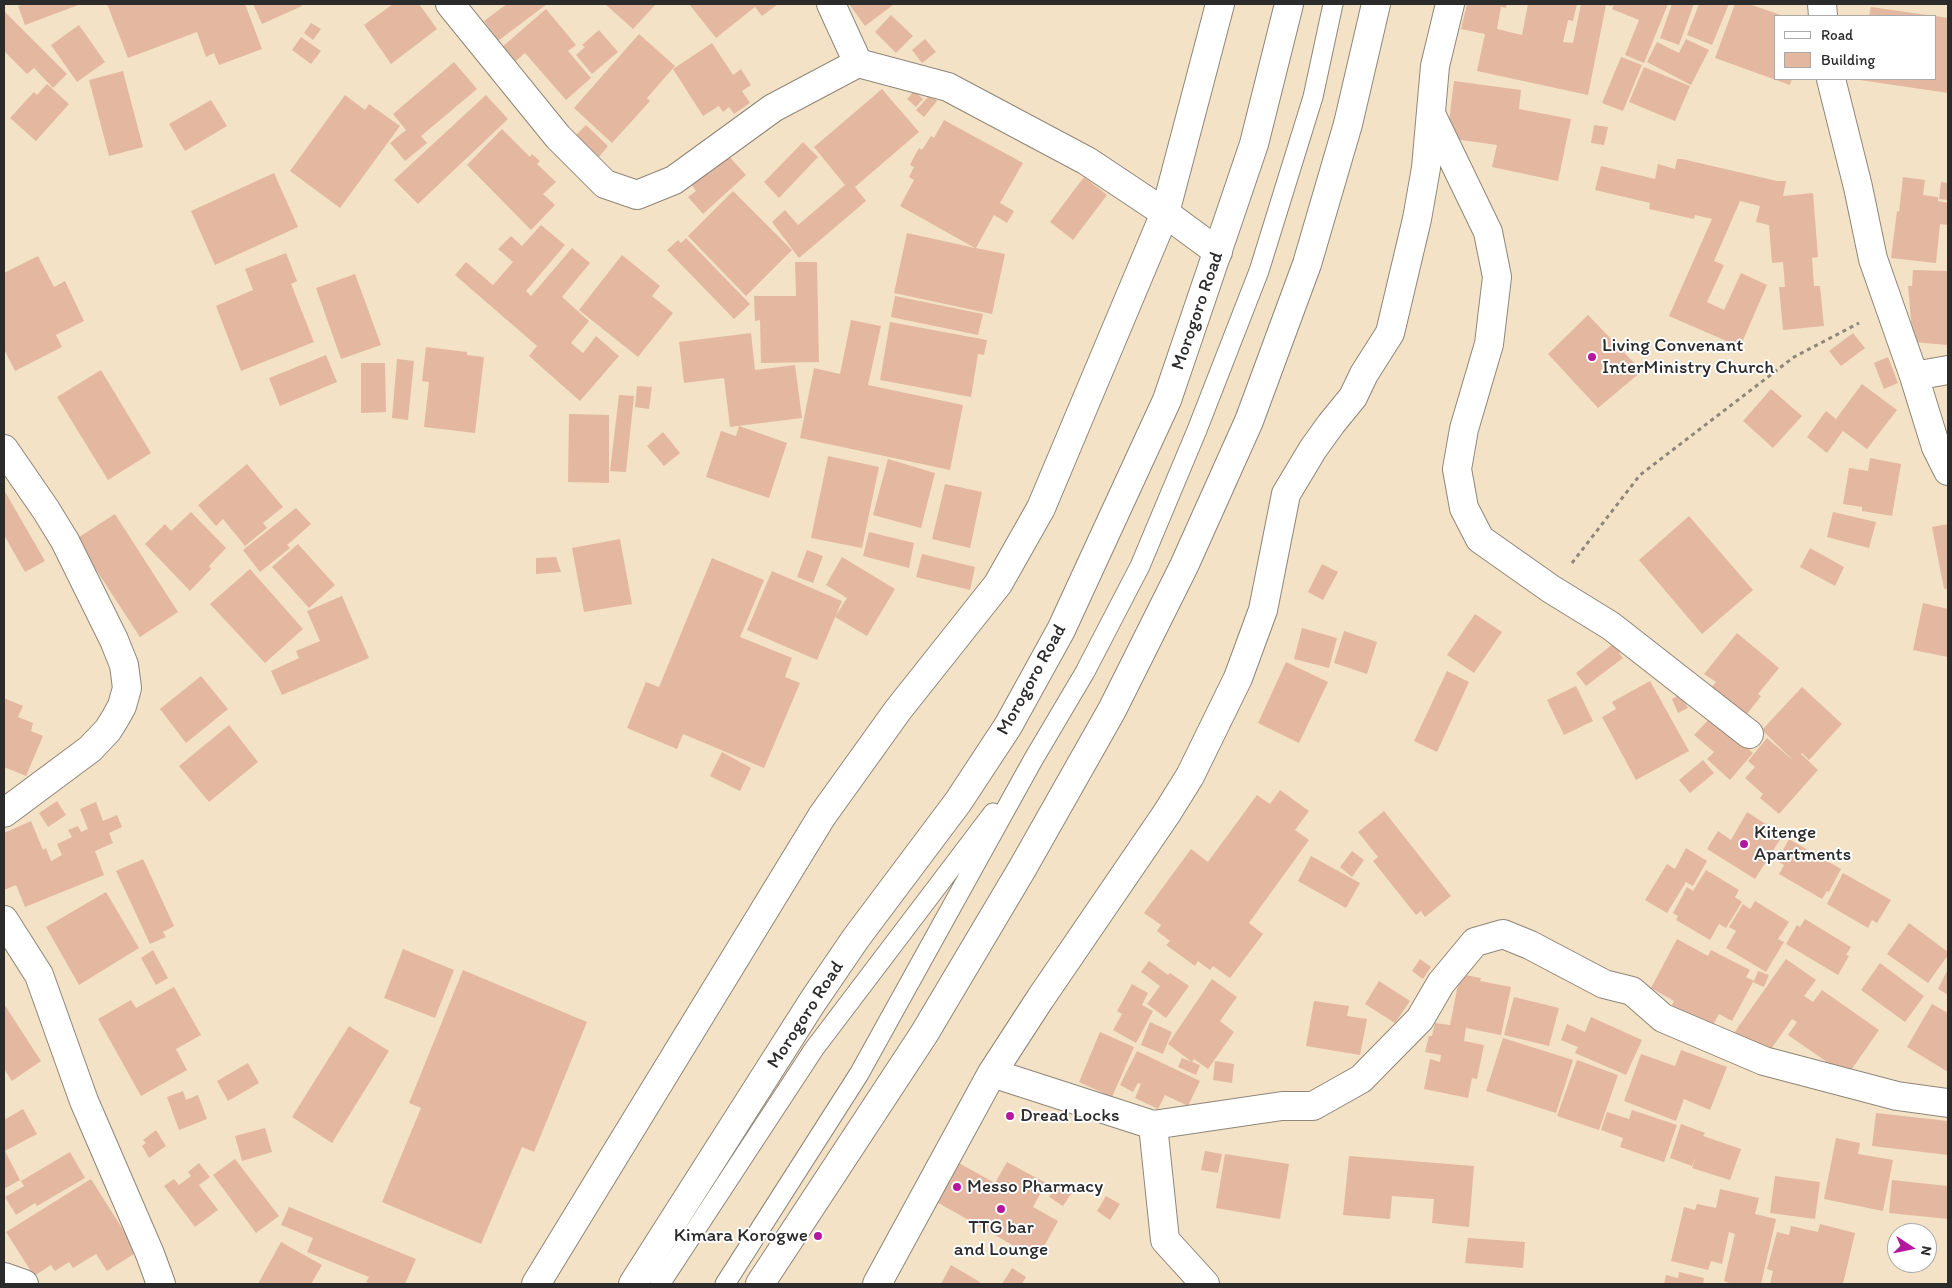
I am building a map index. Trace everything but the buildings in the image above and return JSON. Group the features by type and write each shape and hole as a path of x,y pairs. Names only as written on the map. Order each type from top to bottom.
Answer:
{"main road":[{"path":"450,4 558,137 605,184 637,195 674,180 773,108 858,63 948,87 1087,161 1165,213 1218,252"},
{"path":"831,4 858,63"},
{"path":"536,1284 822,816 898,710 998,584 1041,508 1165,213 1220,4"},
{"name":"Morogoro Road","path":"632,1284 813,1001 856,938 958,802 1008,726 1061,630 1167,400 1254,144 1289,4"},
{"path":"760,1284 924,1034 1022,869 1112,710 1184,566 1249,420 1307,264 1348,124 1376,4"},
{"path":"877,1284 992,1073 1088,927 1168,813 1190,776 1238,678 1263,610 1286,494 1313,449 1353,397 1364,374 1390,333 1417,219 1426,168 1434,66 1450,4"},
{"path":"1831,80 1858,187 1873,259 1914,376 1936,447 1948,471"},
{"path":"1431,115 1488,232 1497,277 1490,344 1464,429 1458,469 1464,508 1480,539 1551,590 1611,626 1749,734"},
{"path":"1914,376 1948,370"},
{"path":"4,449 65,541 121,657 124,665 126,688 122,706 112,724 90,749 4,813"},
{"path":"4,920 40,976 84,1101 161,1284"},
{"path":"992,1073 1153,1125 1282,1106 1313,1106 1361,1079 1368,1072 1420,1019 1441,983 1475,942 1503,934 1530,945 1604,984 1632,991 1662,1018 1764,1060 1897,1096 1948,1103"},
{"path":"1153,1125 1165,1240 1205,1284"},
{"path":"4,1277 24,1284"}],"lane":[{"name":"Morogoro Road","path":"725,1284 859,1074 1033,760 1085,672 1140,566 1197,430 1259,271 1313,97 1333,4"},
{"name":"Morogoro Road","path":"660,1284 814,1050 1033,760"}],"path":[{"path":"1551,590 1640,475 1794,357 1890,307"}],"place":[{"name":"Living Convenant InterMinistry Church","path":"1592,357"},
{"name":"Kitenge Apartments","path":"1744,844"},
{"name":"Dread Locks","path":"1010,1116"},
{"name":"Messo Pharmacy","path":"957,1187"},
{"name":"TTG bar and Lounge","path":"1001,1209"},
{"name":"Kimara Korogwe","path":"818,1236"}]}
